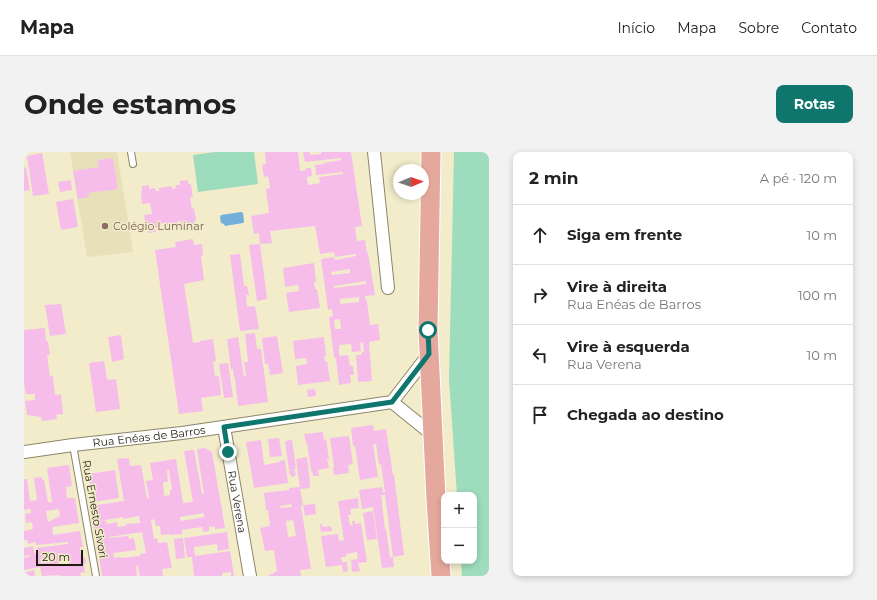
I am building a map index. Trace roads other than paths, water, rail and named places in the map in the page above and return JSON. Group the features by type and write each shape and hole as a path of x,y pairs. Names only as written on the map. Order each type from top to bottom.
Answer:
{"main road":[{"path":"431,152 428,330 441,576"}],"street":[{"path":"374,152 388,288"},
{"path":"429,354 392,402 433,435"},
{"name":"Rua Enéas de Barros","path":"24,452 182,433 392,402"},
{"name":"Rua Verena","path":"224,427 250,576"}],"lane":[{"path":"131,152 133,164"},
{"name":"Rua Ernesto Sivori","path":"73,445 96,576"}],"water":[{"path":"243,213 243,223 225,226 221,223 221,215"}],"place":[{"name":"Colégio Luminar","path":"105,226"}]}
